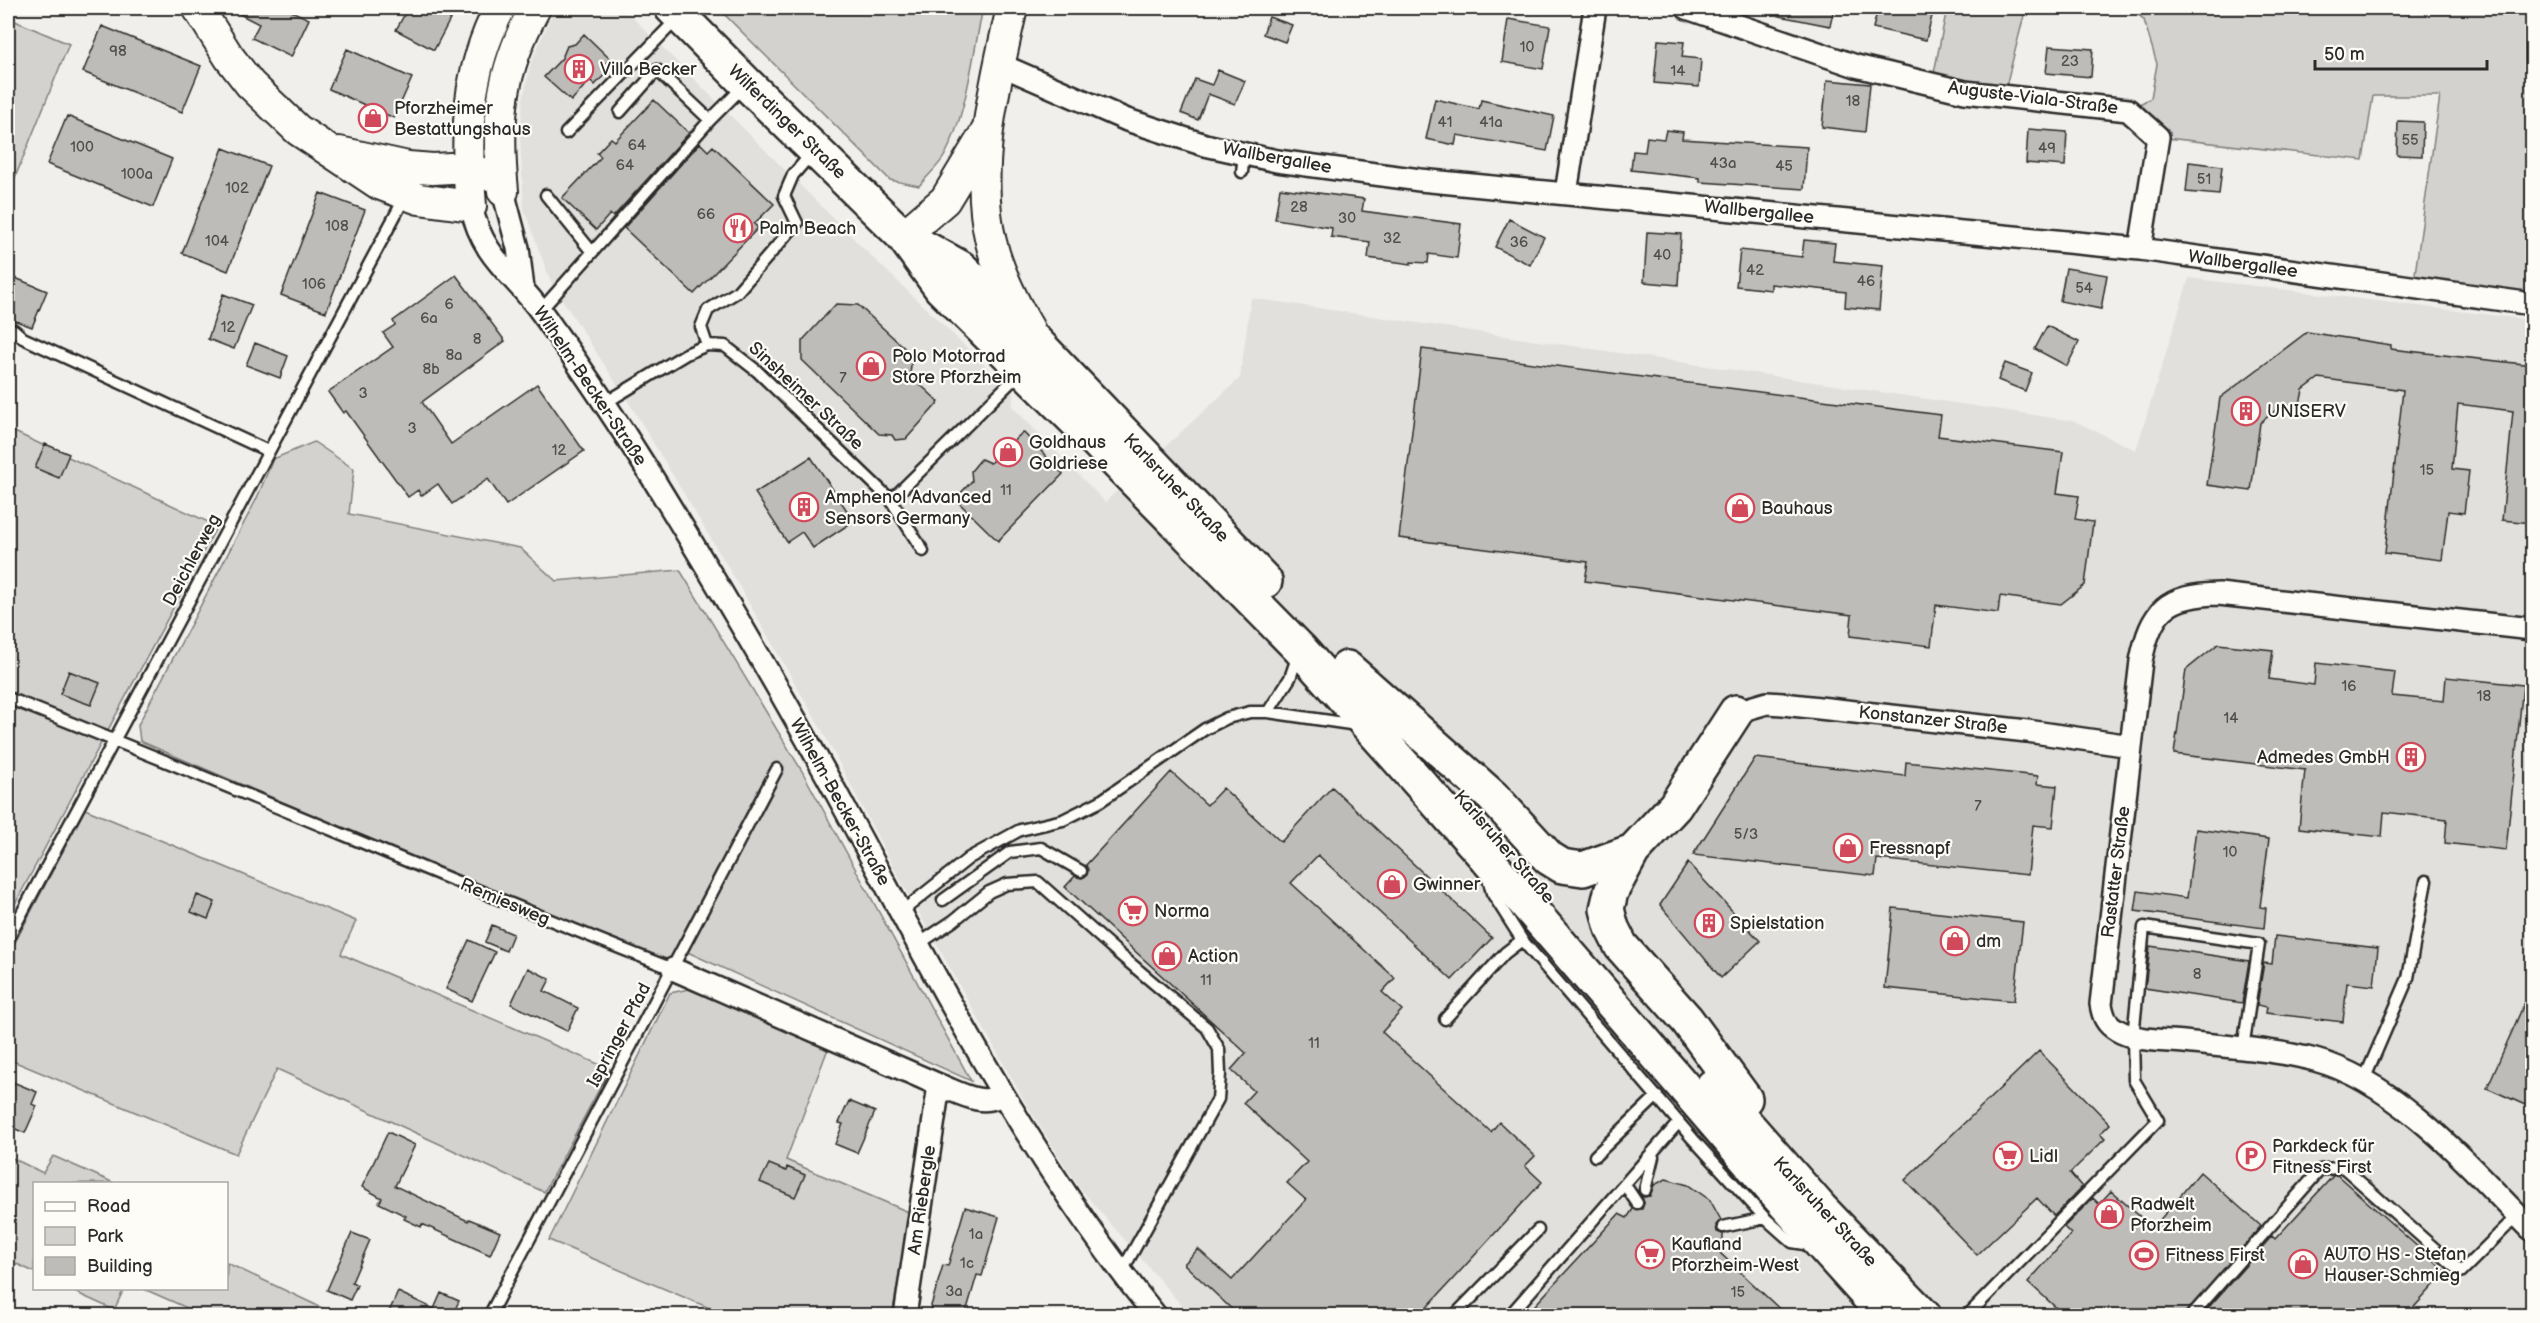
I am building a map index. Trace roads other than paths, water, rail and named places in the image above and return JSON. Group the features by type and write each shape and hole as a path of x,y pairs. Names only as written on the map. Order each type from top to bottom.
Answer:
{"main road":[{"name":"Wilferdinger Straße","path":"676,12 903,236"},
{"name":"Karlsruher Straße","path":"903,236 941,288 1029,356 1347,668 1821,1209 1924,1316"},
{"name":"Karlsruher Straße","path":"1029,356 1144,489 1300,649 1371,727 1886,1316"},
{"path":"1347,668 1485,790 1549,858 1562,866 1583,869 1633,851"},
{"path":"1736,712 1675,806 1633,851 1611,892 1607,909 1612,928 1621,946 1687,1020 1801,1176 1821,1209"}],"street":[{"path":"198,8 250,84 298,130 379,184 419,199 471,206 503,191 487,176 468,167 433,169 408,167 331,150"},
{"name":"Wilhelm-Becker-Straße","path":"500,8 476,68 467,134 471,206 486,246 504,270 524,288 541,310 605,403 761,657 917,945 1002,1095 1050,1171 1121,1273 1156,1316"},
{"name":"Wilhelm-Becker-Straße","path":"524,288 518,248 503,191 498,143 501,103 508,70 519,38 535,8"},
{"path":"1012,8 989,126 984,207 991,244 1012,299 1029,356"},
{"path":"1566,193 1595,8"},
{"name":"Auguste-Viala-Straße","path":"1687,8 1856,66 1965,92 2128,110 2158,137 2140,249"},
{"name":"Wallbergallee","path":"1001,65 1127,120 1205,145 1243,163 1277,161 1420,180 2140,249 2532,304"},
{"path":"903,236 945,200 989,126"},
{"path":"903,236 934,228 956,217 985,181"},
{"name":"Rastatter Straße","path":"2525,1222 2422,1123 2364,1080 2314,1060 2243,1048 2133,1036 2109,1024 2103,1016 2101,1004 2146,637 2154,620 2171,603 2192,594 2219,594 2532,630"},
{"name":"Konstanzer Straße","path":"1736,712 1767,703 2027,731 2131,746"},
{"name":"Remiesweg","path":"673,969 939,1085 981,1101 992,1101 1002,1095"},
{"name":"Am Riebergle","path":"905,1316 939,1085"}],"lane":[{"path":"566,133 676,12"},
{"path":"620,112 657,70 710,120"},
{"path":"541,310 710,120 747,84"},
{"path":"605,403 686,354 707,345 701,327 708,310 737,292 797,223 784,196 793,175 815,150"},
{"name":"Deichlerweg","path":"8,939 406,195"},
{"path":"546,195 592,252"},
{"path":"14,330 23,338 268,451"},
{"name":"Sinsheimer Straße","path":"707,345 716,344 733,350 891,500 923,551"},
{"path":"891,500 1029,356"},
{"path":"1268,712 1290,678 1300,649"},
{"name":"Remiesweg","path":"8,698 115,740 551,922 673,969"},
{"path":"900,913 969,858 1020,830 1063,820 1099,802 1205,729 1227,718 1250,711 1268,712 1371,727"},
{"name":"Ispringer Pfad","path":"489,1316 777,769"},
{"path":"943,900 1010,852 1041,848 1081,871"},
{"path":"1482,853 1492,893 1522,940 1679,1122 1765,1218 1792,1242 1823,1246"},
{"path":"2364,1080 2408,978 2426,881"},
{"path":"917,945 953,921 989,892 1007,884 1038,882 1207,1028 1219,1049 1218,1099 1121,1273"},
{"path":"1967,1316 2158,1120 2134,1080 2133,1036 2144,927 2259,944 2243,1048"},
{"path":"1445,1019 1505,953 1522,940"},
{"path":"1595,1155 1657,1096"},
{"path":"1509,1316 1654,1154 1679,1122"},
{"path":"1645,1190 1654,1154"},
{"path":"2191,1316 2320,1170 2343,1167 2461,1272 2525,1222"},
{"path":"1625,1185 1637,1203"},
{"path":"1723,1227 1765,1218"},
{"path":"1454,1316 1538,1230"}],"place":[{"name":"Villa Becker","path":"579,69"},
{"name":"Pforzheimer Bestattungshaus","path":"373,118"},
{"name":"Palm Beach","path":"738,228"},
{"name":"Polo Motorrad Store Pforzheim","path":"871,366"},
{"name":"UNISERV","path":"2246,411"},
{"name":"Goldhaus Goldriese","path":"1008,452"},
{"name":"Amphenol Advanced Sensors Germany","path":"804,507"},
{"name":"Bauhaus","path":"1740,508"},
{"name":"Admedes GmbH","path":"2411,757"},
{"name":"Fressnapf","path":"1848,848"},
{"name":"Gwinner","path":"1392,884"},
{"name":"Norma","path":"1133,911"},
{"name":"Spielstation","path":"1709,923"},
{"name":"dm","path":"1955,941"},
{"name":"Action","path":"1167,956"},
{"name":"Lidl","path":"2008,1156"},
{"name":"Parkdeck für Fitness First","path":"2251,1156"},
{"name":"Radwelt Pforzheim","path":"2109,1214"},
{"name":"Kaufland Pforzheim-West","path":"1650,1254"},
{"name":"Fitness First","path":"2144,1255"},
{"name":"AUTO HS - Stefan Hauser-Schmieg","path":"2303,1264"}]}
